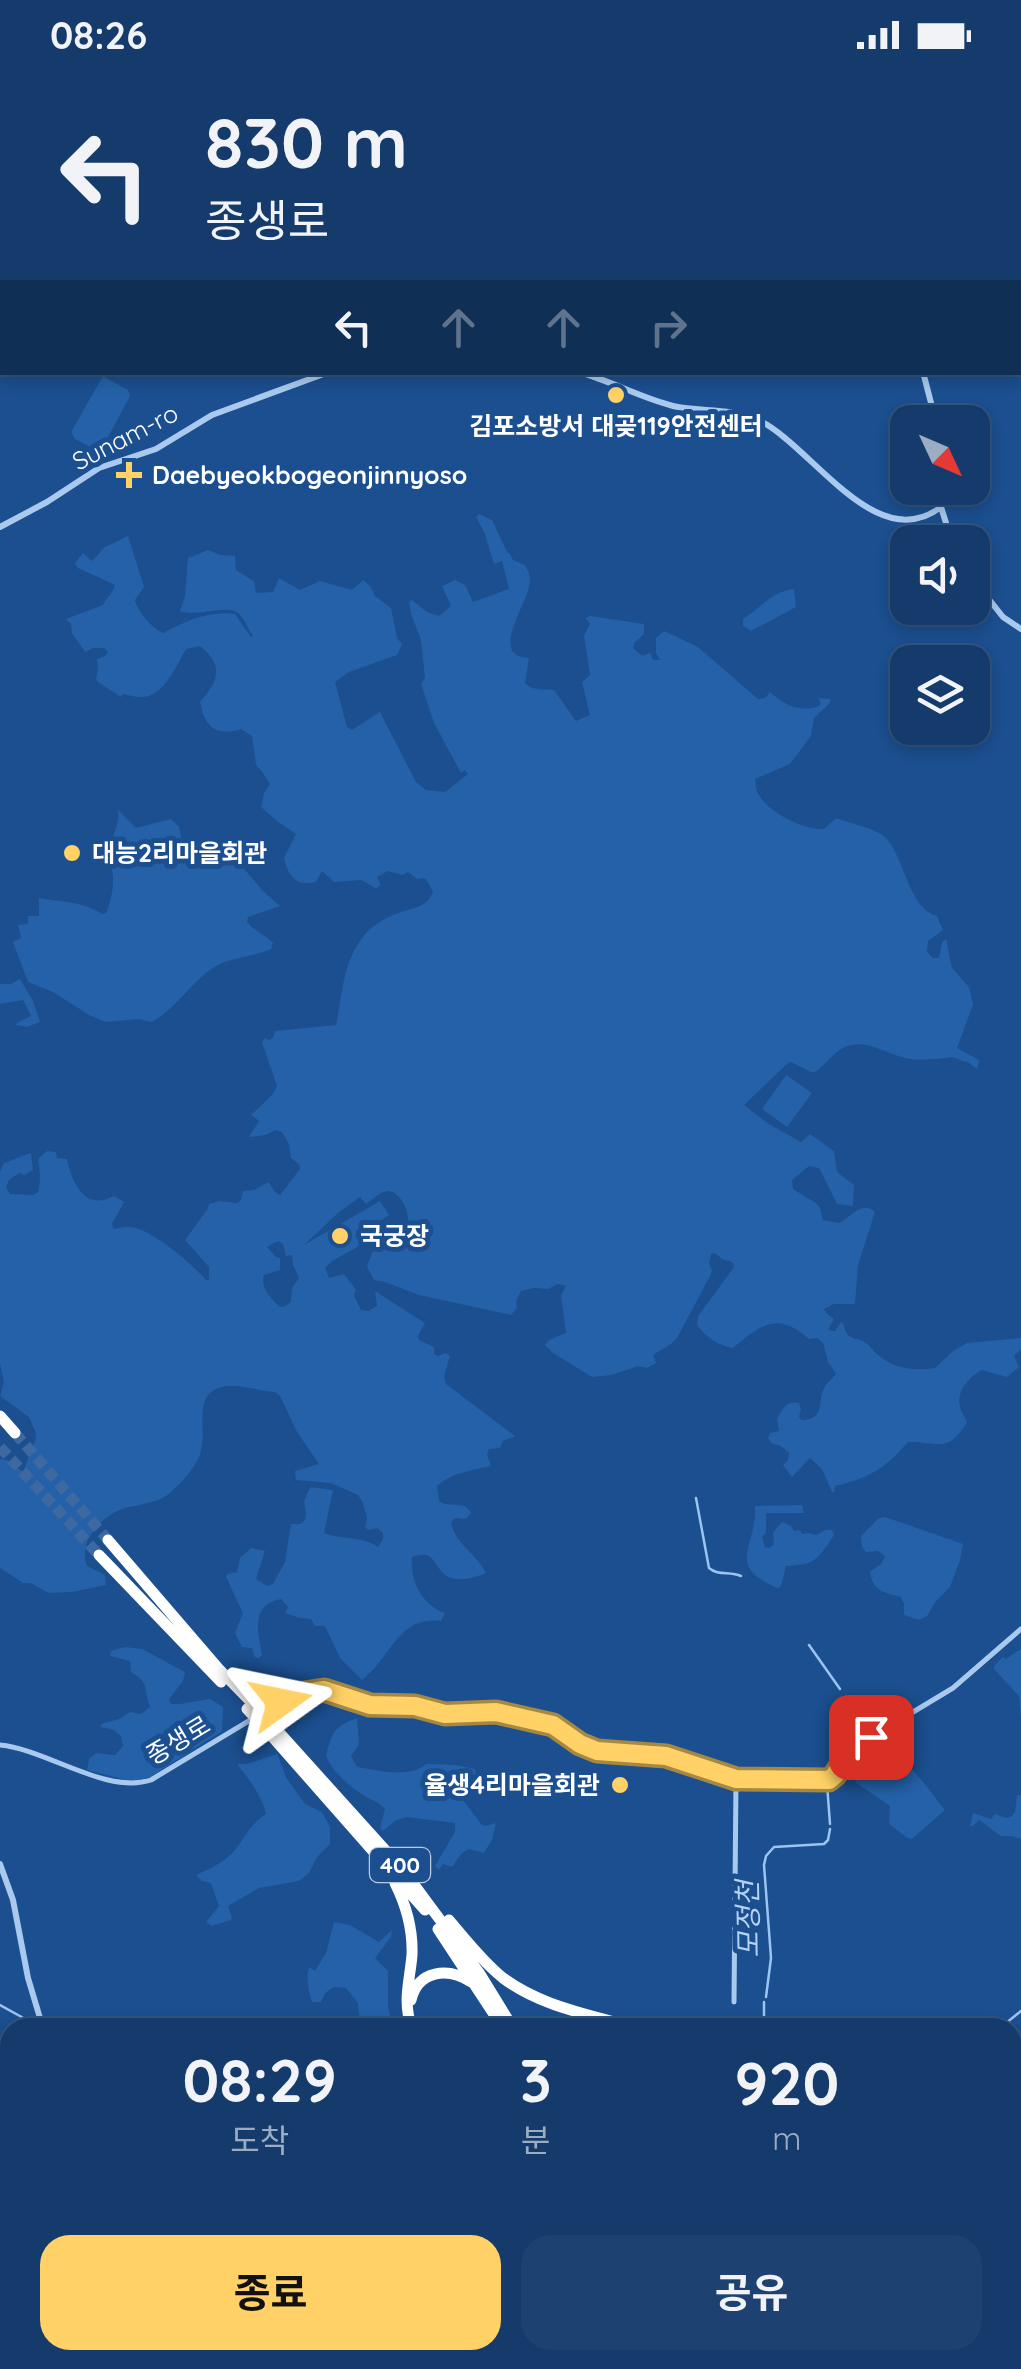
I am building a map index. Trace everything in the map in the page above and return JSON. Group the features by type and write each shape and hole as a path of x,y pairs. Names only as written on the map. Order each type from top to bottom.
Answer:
{"highway":[{"path":"0,1416 14,1433"},
{"name":"400","path":"108,1540 250,1707"},
{"name":"400","path":"99,1555 250,1707 404,1871 480,1974 507,2018"},
{"name":"400","path":"264,1722 428,1914 497,2018"},
{"path":"377,1854 395,1882 410,1922 412,1956 406,2006 411,2018"},
{"path":"404,1871 506,1980 542,2001 601,2018"},
{"path":"412,2018 415,1986 428,1976 446,1972 476,1986 489,2006"}],"street":[{"name":"Sunam-ro","path":"0,527 48,502 99,468 144,454 212,416 321,375"},
{"path":"588,375 677,406 722,410 757,420 793,443 844,492 879,513 912,520 941,507 947,525"},
{"path":"924,375 932,405"},
{"path":"990,601 1003,617 1021,629"},
{"name":"종생로","path":"0,1745 107,1779 143,1783 281,1702 324,1690 370,1705 415,1706 445,1714 496,1712 553,1725 589,1749 666,1756 736,1779 829,1780 850,1750 953,1688 1021,1629"},
{"path":"734,2002 736,1779"},
{"path":"0,1864 39,2018"}],"shaded area":[{"path":"103,376 128,390 130,396 100,452 75,439 71,432"},
{"path":"479,514 492,520 507,552 525,565 529,574 528,591 511,639 511,649 529,658 525,683 554,690 576,721 590,715 582,682 590,675 584,636 590,623 585,618 590,616 644,624 644,634 633,648 642,656 650,653 653,660 660,660 656,638 664,631 698,647 758,699 770,692 787,704 805,709 819,706 818,698 830,699 814,718 811,736 790,764 755,779 758,793 770,808 797,824 824,829 836,818 887,839 920,904 937,916 943,930 928,941 927,952 939,958 946,939 952,968 969,987 973,1005 957,1048 979,1060 977,1069 952,1057 910,1059 868,1045 853,1045 840,1050 815,1072 788,1063 744,1105 801,1142 810,1134 834,1151 837,1172 854,1185 853,1206 837,1204 819,1168 809,1166 792,1180 793,1189 820,1208 823,1220 839,1223 866,1208 875,1212 858,1265 855,1304 834,1304 824,1309 834,1319 828,1330 835,1331 841,1322 849,1336 866,1343 884,1360 912,1369 935,1368 967,1343 1021,1338 1021,1349 1014,1356 1019,1367 1007,1377 982,1370 965,1385 959,1400 967,1422 954,1439 941,1444 908,1442 876,1471 835,1486 832,1492 822,1469 810,1458 792,1477 783,1465 789,1453 768,1438 770,1433 779,1431 777,1419 788,1404 799,1403 802,1420 818,1413 824,1388 836,1374 823,1343 779,1323 762,1327 733,1348 713,1340 697,1325 698,1316 732,1270 732,1262 711,1254 710,1276 677,1338 653,1355 656,1363 592,1377 545,1345 566,1333 561,1295 566,1286 521,1291 511,1315 419,1295 374,1280 367,1267 374,1249 381,1239 408,1226 408,1216 401,1200 388,1191 366,1204 360,1197 304,1245 380,1201 389,1215 356,1248 325,1268 329,1278 344,1274 356,1290 354,1295 361,1310 377,1306 375,1291 425,1323 419,1340 434,1347 434,1354 450,1356 444,1376 446,1384 515,1436 503,1441 500,1448 489,1449 491,1466 455,1475 437,1486 439,1501 465,1506 471,1513 466,1519 455,1518 451,1522 456,1536 486,1573 454,1579 445,1575 429,1556 412,1557 419,1591 445,1613 441,1621 426,1621 405,1631 362,1680 340,1658 325,1626 315,1626 311,1619 285,1613 288,1607 281,1599 271,1602 260,1613 259,1658 252,1648 242,1647 235,1633 243,1613 227,1574 237,1572 240,1558 251,1548 265,1551 256,1579 267,1586 273,1584 285,1562 291,1524 305,1520 304,1501 310,1487 333,1490 324,1533 378,1547 383,1539 377,1528 365,1527 367,1518 358,1495 331,1483 296,1480 295,1471 319,1464 275,1392 228,1386 208,1395 202,1447 186,1476 163,1497 112,1514 90,1537 85,1551 87,1566 105,1575 106,1585 49,1593 0,1568 0,1459 23,1472 36,1438 29,1417 0,1396 4,1382 0,1364 0,1172 4,1163 31,1153 33,1170 25,1175 19,1173 6,1187 10,1194 33,1195 40,1184 38,1159 47,1151 56,1152 57,1158 67,1159 76,1185 88,1198 104,1200 114,1196 124,1202 112,1224 114,1229 131,1227 150,1234 209,1280 209,1267 185,1240 209,1204 237,1203 243,1191 268,1182 280,1195 300,1169 291,1158 282,1132 275,1130 249,1137 259,1121 251,1115 277,1086 262,1042 273,1038 275,1031 336,1025 345,974 360,940 385,919 423,904 433,891 425,878 417,879 408,872 402,875 388,871 377,877 381,885 376,888 361,880 334,882 322,871 316,882 294,879 284,858 296,834 261,807 270,784 256,765 252,736 241,729 215,729 203,714 200,702 215,680 213,660 200,646 186,649 168,680 148,696 121,697 98,682 97,659 108,652 93,648 85,652 66,619 103,605 115,585 75,563 83,553 92,561 105,547 128,536 144,587 136,604 163,633 198,618 225,613 235,614 253,636 234,611 180,611 188,558 208,550 235,556 236,570 254,581 256,593 273,592 279,578 300,590 320,581 352,590 363,580 391,608 397,638 402,644 397,655 349,672 335,682 347,727 352,730 380,712 416,782 426,790 445,792 468,774 465,770 461,773 434,723 421,684 425,678 421,640 409,602 412,600 439,616 451,606 442,586 455,580 465,585 473,602 509,589 502,561 494,564 476,517","holes":["278,1241 286,1256 292,1255 299,1278 292,1288 291,1301 280,1307 267,1292 263,1279 264,1275 280,1270 280,1258 267,1247"]},
{"path":"794,589 796,607 751,631 743,626 743,619 767,601"},
{"path":"118,810 136,828 171,819 179,827 183,846 228,850 280,906 248,917 247,922 273,943 271,949 211,969 151,1022 106,1022 28,982 13,942 21,938 18,925 28,924 28,916 39,916 39,898 106,913 113,875 105,855 116,828"},
{"path":"20,979 40,1022 27,1027 16,1025 31,1016 23,1000 0,1004 0,984"},
{"path":"786,1075 812,1093 787,1127 762,1109"},
{"path":"802,1505 804,1513 766,1513 766,1533 762,1537 765,1547 774,1545 773,1532 782,1522 802,1534 832,1530 834,1535 815,1559 786,1566 778,1588 752,1572 748,1563 755,1506"},
{"path":"885,1517 963,1544 950,1587 927,1616 919,1620 904,1615 901,1597 880,1590 871,1578 870,1572 885,1556 878,1551 866,1552 861,1536"},
{"path":"125,1647 142,1649 185,1672 169,1699 171,1704 210,1699 223,1707 222,1731 147,1779 130,1781 87,1770 89,1759 96,1753 115,1755 123,1746 121,1736 101,1724 130,1712 141,1714 150,1707 144,1684 131,1672 130,1661 110,1656 111,1651"},
{"path":"1021,1649 1021,1720 1019,1696 994,1666"},
{"path":"357,1718 359,1745 351,1756 357,1767 393,1772 411,1771 426,1764 475,1769 477,1776 463,1784 458,1793 481,1824 496,1823 484,1853 469,1849 452,1867 443,1864 439,1870 435,1866 455,1832 455,1823 406,1817 383,1831 380,1828 385,1809 347,1783 326,1756 335,1732"},
{"path":"869,1742 902,1759 945,1810 913,1838 889,1824 890,1806 855,1782 860,1772 877,1761 876,1753 868,1753 847,1769 849,1757"},
{"path":"277,1754 287,1779 305,1804 322,1812 330,1827 330,1844 299,1881 259,1888 228,1906 231,1920 212,1926 206,1922 219,1906 211,1883 196,1875 230,1856 266,1814 258,1794 237,1764"},
{"path":"1017,1795 1021,1795 1021,1839 1001,1836 979,1820 970,1826 973,1813 991,1819 995,1814 1012,1816"},
{"path":"334,1922 350,1925 379,1942 392,1930 375,1958 388,1971 391,2018 361,2018 358,2003 346,1988 334,1987 321,2002 312,2002 309,1967 315,1971 326,1953"}],"waterway":[{"name":"모정천","path":"696,1498 709,1568 741,1576"},
{"name":"모정천","path":"809,1645 840,1689"},
{"name":"모정천","path":"846,1697 860,1728"},
{"name":"모정천","path":"829,1776 858,1732"},
{"name":"모정천","path":"827,1784 830,1824"},
{"name":"모정천","path":"766,1997 771,1958 766,1856 774,1847 824,1844 830,1829"},
{"name":"모정천","path":"764,2002 764,2018"},
{"path":"0,2005 24,2018"},
{"path":"1012,2018 1021,2011"}],"tunnel":[{"path":"15,1433 108,1540"},
{"path":"0,1447 99,1555"}],"place":[{"name":"김포소방서 대곶119안전센터","path":"616,395"},
{"name":"Daebyeokbogeonjinnyoso","path":"129,475"},
{"name":"대능2리마을회관","path":"72,853"},
{"name":"국궁장","path":"340,1236"},
{"name":"율생4리마을회관","path":"620,1785"}],"route":[{"path":"281,1702 324,1690 370,1705 415,1706 445,1714 496,1712 553,1725 589,1749 666,1756 744,1780 829,1780 850,1750 871,1737"}]}
